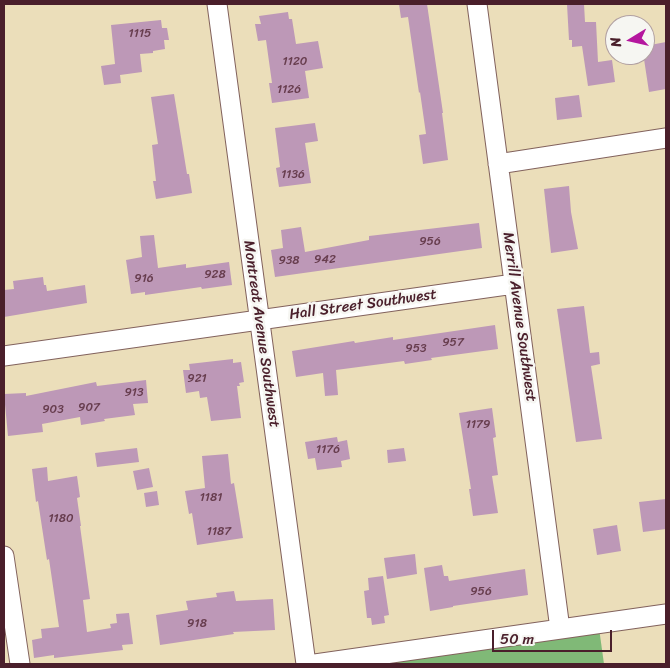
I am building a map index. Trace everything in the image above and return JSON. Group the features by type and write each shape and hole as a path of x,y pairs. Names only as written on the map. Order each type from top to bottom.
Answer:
{"street":[{"name":"Montreat Avenue Southwest","path":"217,4 306,664"},
{"name":"Merrill Avenue Southwest","path":"477,4 560,629"},
{"path":"498,164 666,138"},
{"name":"Hall Street Southwest","path":"4,356 514,284"},
{"path":"4,556 20,664"},
{"path":"315,664 666,614"}],"green space":[{"path":"599,628 604,664 322,664"}],"building":[{"path":"399,4 427,4 448,160 423,164 419,135 426,134 420,92 408,17 401,18"},
{"path":"567,4 584,4 585,22 596,22 598,62 605,61 605,65 613,65 615,82 588,86 582,46 572,47 572,40 569,40"},
{"path":"288,12 289,19 292,19 296,44 318,41 323,68 305,71 309,98 272,103 269,83 272,83 266,40 258,41 255,24 261,24 259,16"},
{"path":"161,20 162,28 167,28 169,40 164,40 165,49 153,51 153,53 140,54 142,72 120,75 121,83 104,85 101,66 115,64 111,25"},
{"path":"666,42 666,89 649,92 645,65 655,65 655,44"},
{"path":"174,94 187,174 189,174 192,193 156,199 153,181 156,181 152,145 158,144 151,97"},
{"path":"579,95 582,117 557,120 555,98"},
{"path":"315,123 318,141 305,143 311,183 279,187 276,168 280,167 275,128"},
{"path":"569,186 571,212 578,249 551,253 544,189"},
{"path":"479,223 482,248 275,277 271,250 283,248 281,230 301,227 305,252 369,240 369,236"},
{"path":"154,235 158,268 186,264 186,268 229,262 232,285 202,289 201,287 145,295 145,292 131,294 126,260 142,257 140,236"},
{"path":"43,277 47,291 85,285 87,303 4,317 4,290 14,289 13,281"},
{"path":"584,306 590,353 599,352 600,364 591,366 602,439 576,442 557,309"},
{"path":"495,325 498,349 431,358 432,360 405,364 404,361 336,370 338,395 325,396 323,373 296,377 292,351 354,341 355,343 393,337 393,340"},
{"path":"233,359 233,363 241,362 244,382 239,383 240,386 237,386 241,418 211,421 207,397 200,398 199,391 186,393 183,370 190,370 189,364"},
{"path":"146,380 148,403 133,404 135,415 104,419 105,421 81,425 80,417 42,424 43,432 8,436 4,394 26,393 26,396 96,382 97,386"},
{"path":"492,408 496,437 493,438 498,475 492,476 498,513 473,516 469,489 471,489 459,413"},
{"path":"337,437 338,442 347,440 350,459 341,461 342,467 317,470 315,458 308,459 305,442"},
{"path":"137,448 139,462 97,467 95,453"},
{"path":"404,448 406,461 388,463 387,450"},
{"path":"228,454 231,484 234,483 243,538 197,545 192,513 189,514 185,491 205,488 202,456"},
{"path":"47,467 48,481 77,476 80,497 77,498 90,599 83,600 87,632 111,628 110,624 117,623 116,614 129,613 133,644 122,645 123,650 54,658 54,655 34,658 32,640 42,638 41,629 59,627 49,559 47,560 38,501 36,502 32,469"},
{"path":"149,468 153,487 137,490 133,471"},
{"path":"157,491 159,505 146,507 144,493"},
{"path":"666,499 666,529 643,532 639,502"},
{"path":"617,525 621,551 597,555 593,529"},
{"path":"415,554 417,574 387,579 384,558"},
{"path":"442,565 444,576 448,576 449,581 525,569 528,595 430,611 424,568"},
{"path":"383,576 389,615 384,616 385,623 372,625 371,618 367,618 364,591 369,590 368,578"},
{"path":"234,591 236,601 273,599 275,630 233,632 234,634 160,645 156,615 188,610 186,601 217,597 216,593"}]}
